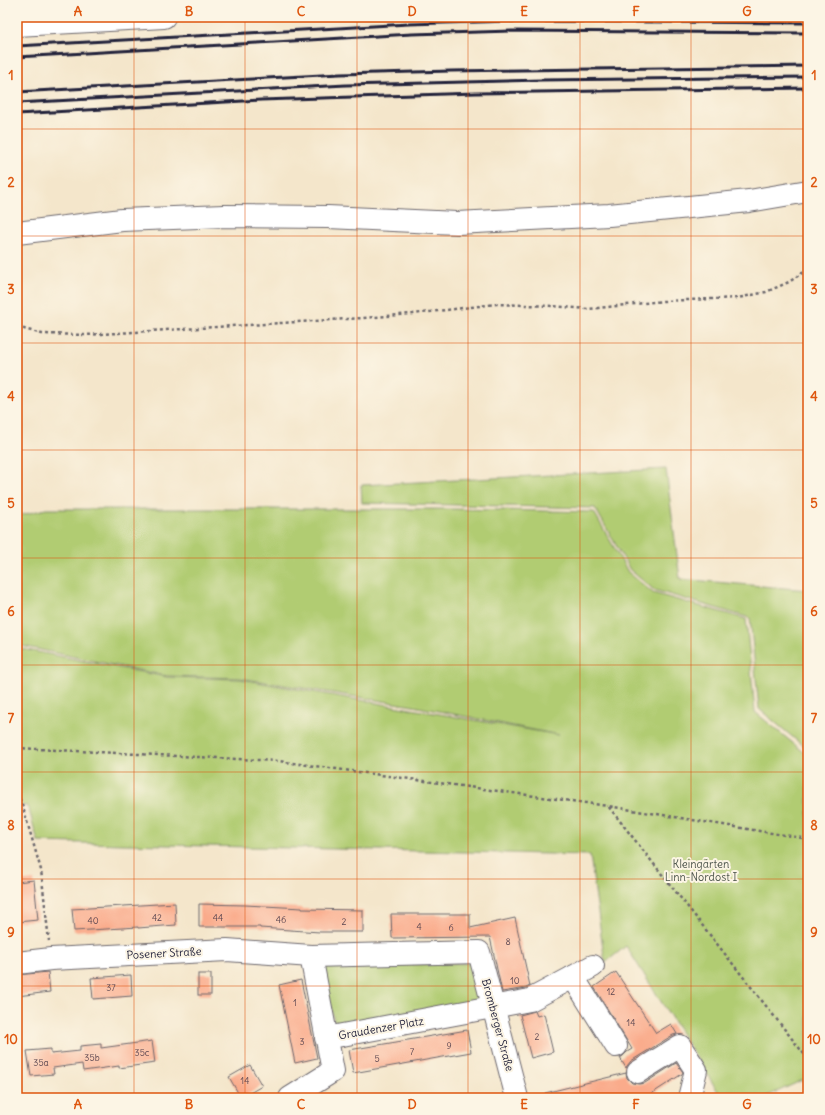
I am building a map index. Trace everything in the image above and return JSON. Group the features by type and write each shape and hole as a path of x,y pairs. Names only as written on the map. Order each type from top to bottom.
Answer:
{"street":[{"path":"17,25 164,17"},
{"path":"17,233 122,220 224,216 328,217 457,223 617,214 749,201 808,191"},
{"name":"Posener Straße","path":"17,963 51,959 227,950 311,956"},
{"name":"Bromberger Straße","path":"311,956 479,952 517,1098"},
{"name":"Graudenzer Platz","path":"311,956 326,1038 530,1000 593,966"},
{"path":"573,976 616,1046"},
{"path":"290,1098 333,1071 326,1038"},
{"path":"638,1072 680,1046 696,1070 689,1098"}],"path":[{"path":"17,327 42,334 85,335 363,318 413,314 496,304 589,309 663,301 738,298 766,292 789,282 808,269"},
{"path":"17,748 278,761 608,806 808,840"},
{"path":"17,794 22,804 41,870 51,959"},
{"path":"608,806 808,1059"}],"green space":[{"path":"666,469 680,579 808,590 808,750 759,709 750,618 654,590 630,570 595,508 362,503 361,485"},
{"name":"Kleingärten Linn-Nordost I","path":"46,509 453,509 594,512 628,572 653,593 746,619 755,712 805,753 808,753 808,1090 803,1080 763,1098 722,1098 626,946 605,963 590,855 38,842 28,806 17,806 17,648 167,677 240,679 559,735 413,706 240,678 167,676 17,645 17,516"},
{"path":"472,963 480,997 479,1003 335,1026 322,966"}],"building":[{"path":"34,880 38,920 17,922 17,882"},
{"path":"175,903 176,925 74,931 72,909"},
{"path":"199,904 245,905 302,909 363,910 363,932 320,932 260,927 199,927"},
{"path":"391,914 470,914 470,928 515,918 530,986 502,992 490,937 392,938"},
{"path":"48,972 50,992 17,996 17,975"},
{"path":"616,972 656,1033 671,1024 677,1034 631,1061 626,1068 620,1058 632,1049 594,987"},
{"path":"198,974 211,974 211,995 198,995"},
{"path":"131,975 132,996 93,999 91,978"},
{"path":"301,980 317,1058 295,1063 279,985"},
{"path":"535,1011 537,1016 544,1014 553,1052 531,1058 520,1015"},
{"path":"467,1030 471,1052 353,1073 349,1050"},
{"path":"152,1041 155,1063 83,1071 82,1064 53,1068 54,1074 31,1076 27,1051 51,1049 51,1054 80,1051 80,1046 101,1044 101,1048"},
{"path":"676,1063 683,1072 682,1074 645,1098 546,1098 545,1093 626,1073 627,1078 632,1083 645,1083"},
{"path":"250,1065 262,1086 241,1098 229,1077"}],"railway":[{"path":"17,46 409,24 512,21 808,23"},
{"path":"17,57 412,34 512,31 808,33"},
{"path":"17,92 340,74 808,66"},
{"path":"17,103 346,85 542,80 808,77"},
{"path":"17,114 261,100 476,93 808,88"}]}
